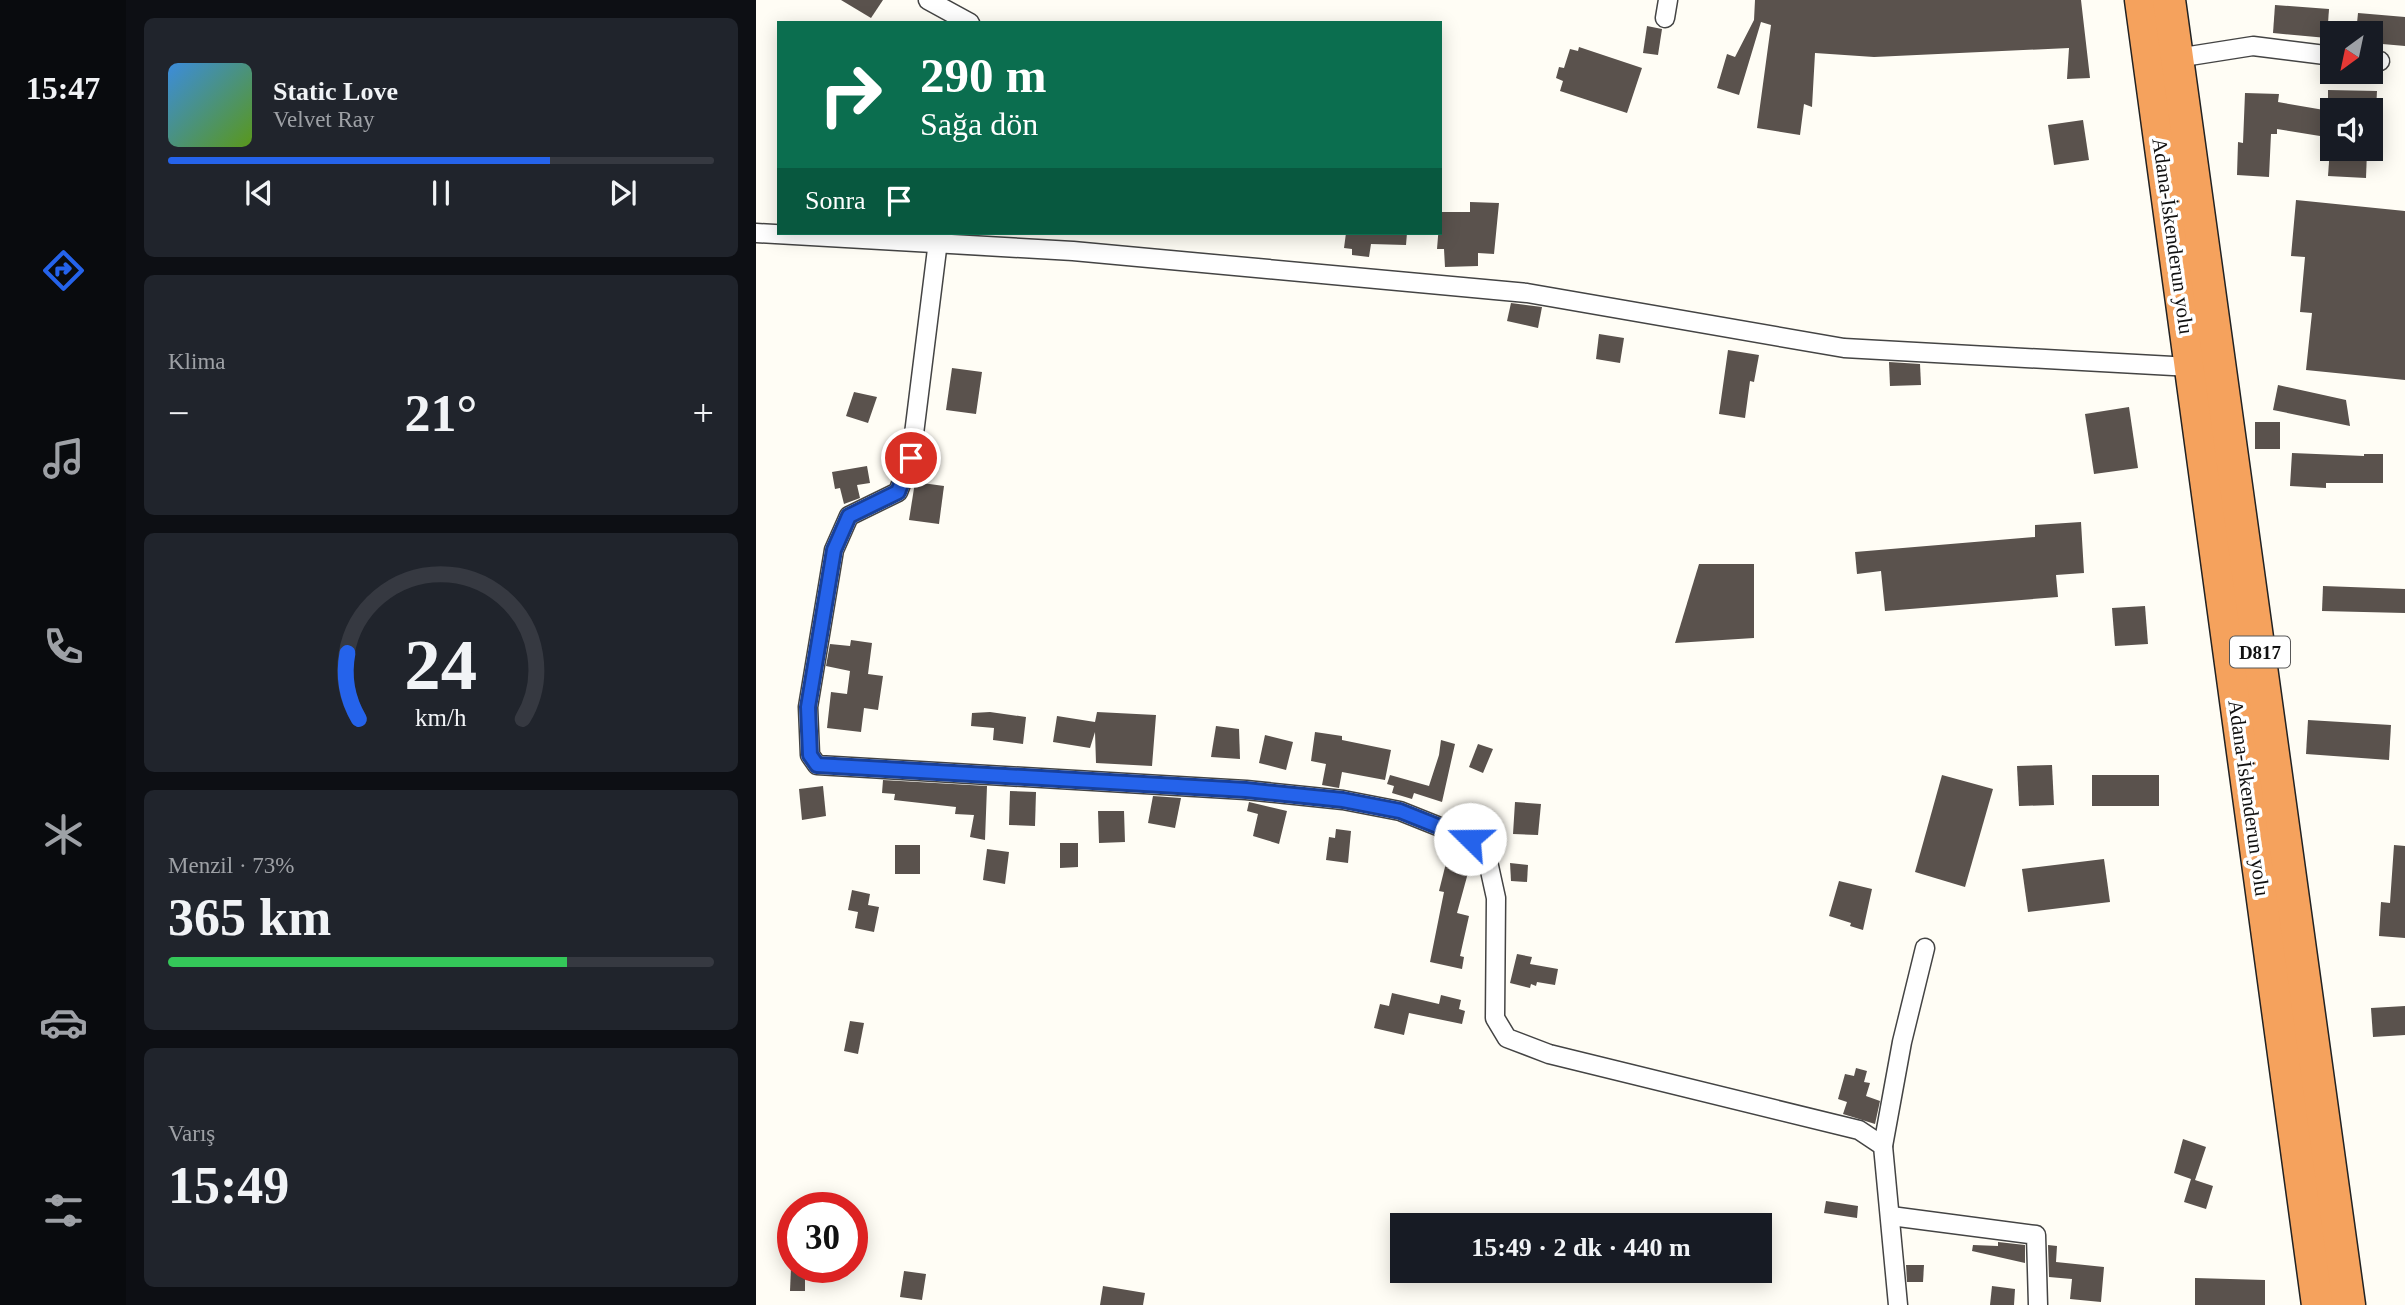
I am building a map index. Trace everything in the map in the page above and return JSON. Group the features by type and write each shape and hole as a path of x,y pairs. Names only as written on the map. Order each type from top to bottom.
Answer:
{"highway":[{"name":"Adana-İskenderun yolu","path":"2141,0 2318,1305"},
{"name":"D817","path":"2169,0 2349,1305"}],"street":[{"path":"928,0 966,21"},
{"path":"1665,18 1668,0"},
{"path":"2177,58 2253,47 2320,55"},
{"path":"756,233 777,234"},
{"path":"829,235 938,238 1527,293 1844,348 2191,367"},
{"path":"938,238 911,458 898,492 849,516 834,550 808,707 810,755 817,765 1246,790 1343,800 1400,811 1470,839 1487,857 1496,898 1495,1018 1507,1038 1549,1054 1859,1130 1883,1146"},
{"path":"1898,1305 1883,1146 1902,1042 1925,947"},
{"path":"1891,1216 2036,1236 2038,1305"}],"building":[{"path":"841,0 883,0 871,18"},
{"path":"1755,0 2081,0 2090,78 2067,79 2069,48 1874,57 1815,53 1812,107 1804,104 1800,135 1757,128 1771,25 1761,22 1739,95 1717,88 1727,54 1735,57 1754,20"},
{"path":"2275,5 2329,9 2328,21 2320,21 2320,37 2273,33"},
{"path":"2358,13 2405,17 2405,46 2384,44 2384,21 2357,21"},
{"path":"1647,26 1662,29 1658,55 1643,53"},
{"path":"1579,47 1642,68 1627,113 1560,91 1563,81 1556,78 1559,67 1564,68 1570,49 1578,51"},
{"path":"2328,90 2377,91 2377,98 2328,98"},
{"path":"2245,93 2279,94 2278,102 2320,109 2320,136 2277,129 2277,134 2271,134 2269,177 2237,175 2238,142 2243,143"},
{"path":"2083,120 2089,160 2054,165 2048,125"},
{"path":"2329,161 2367,161 2366,178 2328,176"},
{"path":"2296,200 2405,211 2405,380 2306,370 2312,313 2300,312 2305,257 2291,256"},
{"path":"1470,202 1499,203 1494,254 1478,253 1478,266 1445,267 1444,249 1437,249 1438,235 1442,235 1442,212 1470,212"},
{"path":"1346,235 1407,235 1406,245 1371,244 1369,257 1352,255 1352,249 1344,248"},
{"path":"1511,303 1542,307 1538,328 1507,321"},
{"path":"1599,334 1624,338 1620,363 1596,359"},
{"path":"1728,350 1759,355 1754,382 1750,381 1745,418 1719,414"},
{"path":"1889,362 1920,364 1921,385 1890,386"},
{"path":"952,368 982,372 976,414 946,410"},
{"path":"2278,385 2346,400 2350,426 2273,410"},
{"path":"854,392 877,397 868,423 846,416"},
{"path":"2129,407 2138,468 2094,474 2085,414"},
{"path":"2255,422 2280,422 2280,449 2255,449"},
{"path":"2292,453 2364,456 2383,454 2383,483 2326,483 2326,488 2290,486"},
{"path":"867,466 870,483 857,485 860,498 844,504 840,488 835,489 832,472"},
{"path":"915,482 944,486 939,524 909,520"},
{"path":"2081,522 2084,573 2056,575 2058,597 1885,611 1881,571 1857,574 1855,552 2035,537 2035,525"},
{"path":"1699,564 1754,564 1754,638 1675,643"},
{"path":"2323,586 2405,589 2405,613 2322,611"},
{"path":"2145,606 2148,644 2115,646 2112,608"},
{"path":"851,640 872,643 868,674 883,676 878,710 864,708 861,732 827,728 831,692 847,694 850,671 826,666 830,644 850,646"},
{"path":"990,712 1026,717 1023,744 993,740 994,728 971,726 972,713"},
{"path":"1097,712 1156,715 1152,766 1096,763 1095,732 1090,748 1053,742 1057,716 1095,722"},
{"path":"2308,720 2391,725 2389,760 2306,754"},
{"path":"1216,726 1239,729 1240,759 1211,757"},
{"path":"1315,732 1342,736 1342,740 1391,750 1385,780 1342,772 1339,788 1322,785 1326,764 1311,761"},
{"path":"1265,735 1293,742 1286,770 1259,763"},
{"path":"1441,740 1455,744 1442,802 1414,793 1412,799 1392,793 1394,786 1387,784 1390,775 1429,786"},
{"path":"1478,744 1493,749 1483,773 1469,767"},
{"path":"2052,765 2054,805 2019,806 2017,766"},
{"path":"1942,775 1993,789 1965,887 1915,872"},
{"path":"2092,775 2159,775 2159,806 2092,806"},
{"path":"883,780 987,786 985,840 970,837 974,815 955,814 956,807 894,800 895,794 882,793"},
{"path":"823,786 826,816 802,820 799,789"},
{"path":"1010,791 1036,792 1035,826 1009,825"},
{"path":"1153,796 1181,798 1175,828 1148,823"},
{"path":"1249,802 1287,811 1279,844 1253,836 1258,814 1247,811"},
{"path":"1515,802 1541,804 1538,835 1513,834"},
{"path":"1098,811 1124,811 1125,842 1099,843"},
{"path":"1473,812 1492,825 1484,837 1465,825"},
{"path":"1336,829 1351,831 1348,863 1326,860 1329,837 1335,838"},
{"path":"1060,843 1078,843 1078,867 1060,868"},
{"path":"895,845 920,845 920,874 895,874"},
{"path":"2394,845 2405,846 2405,938 2379,936 2381,902 2390,903"},
{"path":"987,849 1009,852 1005,884 983,880"},
{"path":"1448,855 1471,862 1457,913 1469,916 1460,956 1464,957 1462,969 1430,962 1444,892 1439,891"},
{"path":"2104,859 2110,902 2028,912 2022,869"},
{"path":"1510,863 1528,865 1527,882 1511,881"},
{"path":"1839,881 1872,889 1863,930 1829,916"},
{"path":"852,890 870,894 868,905 879,907 874,932 855,928 858,912 848,910"},
{"path":"1517,954 1532,957 1530,964 1558,969 1555,985 1537,982 1536,986 1531,984 1530,988 1510,983"},
{"path":"1392,993 1439,1004 1441,995 1461,1000 1459,1009 1465,1011 1462,1024 1409,1013 1404,1035 1374,1028 1380,1004 1389,1006"},
{"path":"2405,1006 2405,1035 2373,1037 2371,1008"},
{"path":"850,1021 864,1023 858,1054 844,1051"},
{"path":"1856,1068 1867,1071 1864,1082 1870,1083 1866,1096 1880,1101 1875,1124 1843,1114 1847,1102 1838,1099 1845,1074 1854,1076"},
{"path":"2183,1139 2206,1147 2195,1180 2213,1186 2206,1209 2184,1202 2191,1179 2174,1173"},
{"path":"1826,1201 1858,1206 1857,1218 1824,1213"},
{"path":"1998,1242 2025,1245 2025,1263 1972,1251 1973,1245 1998,1246"},
{"path":"2048,1245 2057,1246 2056,1262 2104,1267 2101,1302 2070,1299 2072,1279 2049,1277"},
{"path":"1906,1265 1924,1265 1923,1282 1907,1282"},
{"path":"904,1271 926,1274 922,1300 900,1297"},
{"path":"2195,1278 2265,1280 2265,1305 2195,1305"},
{"path":"790,1283 805,1283 805,1291 790,1291"},
{"path":"1103,1286 1145,1293 1143,1305 1100,1305"},
{"path":"1992,1286 2015,1289 2014,1305 1990,1305"}],"route":[{"path":"911,458 898,492 849,516 834,550 808,707 810,755 817,765 1246,790 1343,800 1400,811 1470,839"}]}
